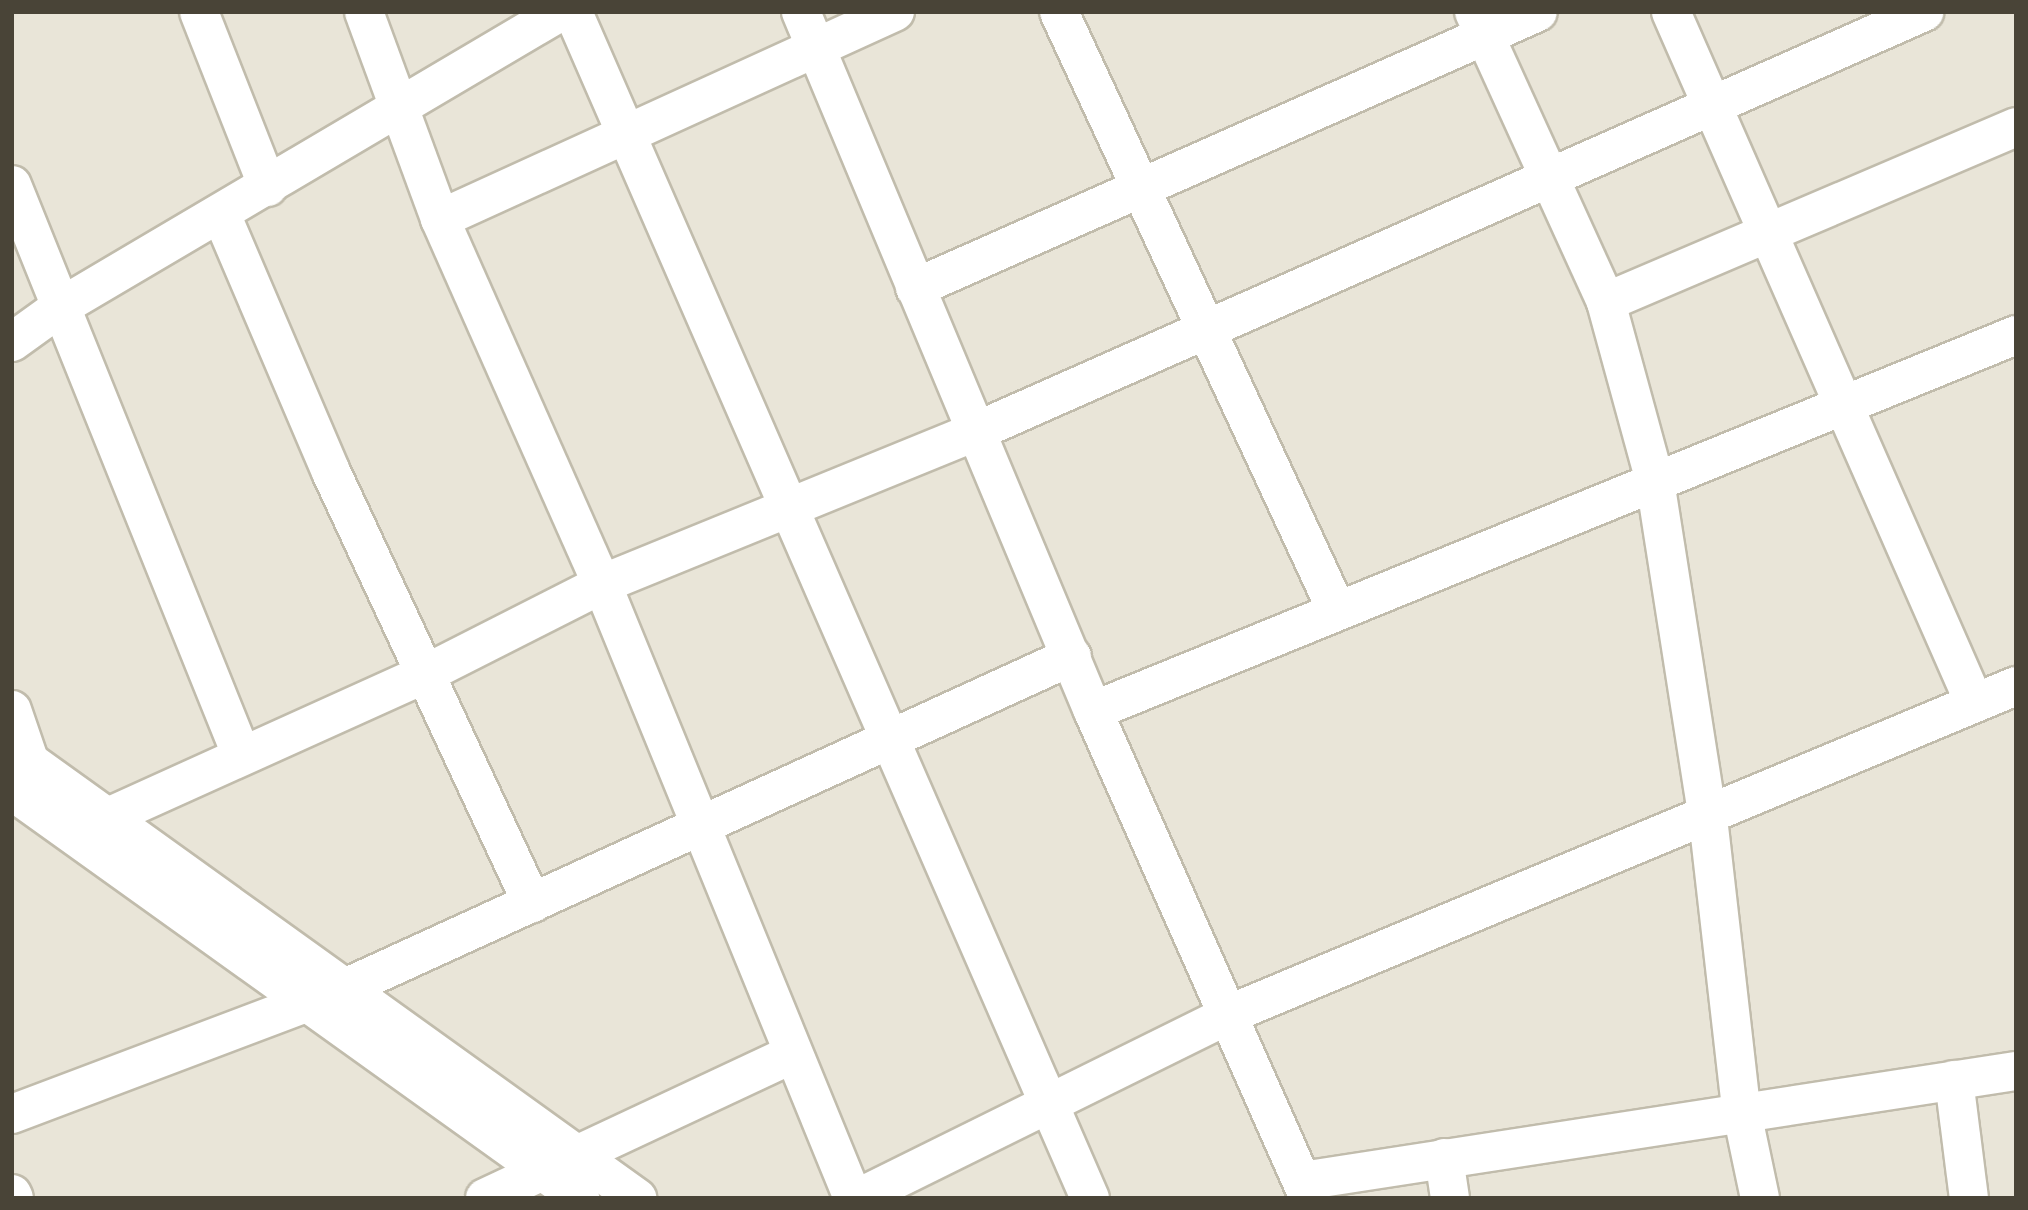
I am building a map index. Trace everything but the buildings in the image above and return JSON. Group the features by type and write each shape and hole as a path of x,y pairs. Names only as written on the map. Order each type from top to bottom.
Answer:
{"street":[{"path":"199,12 268,187"},
{"path":"363,12 440,219 602,584 853,1198"},
{"path":"573,12 893,740 1090,1198"},
{"path":"801,12 1093,711 1232,1013 1306,1189 1444,1158 1741,1108 2016,1071"},
{"path":"440,219 895,12"},
{"path":"915,288 1144,192 1479,25 1538,12"},
{"path":"1671,12 1845,400 1974,702"},
{"path":"108,817 241,754 423,675 602,584 977,431 1711,103 1924,12"},
{"path":"1070,16 1144,192 1337,611"},
{"path":"12,342 62,306 401,109 537,18"},
{"path":"1479,25 1606,302 1655,481 1708,818 1741,1108 1760,1198"},
{"path":"1606,302 1769,235 2016,127"},
{"path":"12,185 241,754"},
{"path":"221,214 423,675 532,903"},
{"path":"1093,711 1655,481 1845,400 2016,335"},
{"path":"12,1114 304,1000 345,988 1072,656"},
{"path":"858,1198 1232,1013 1708,818 1974,702 2016,687"},
{"path":"12,710 18,767 304,1000 580,1198"},
{"path":"18,767 108,817 636,1198"},
{"path":"485,1198 583,1158 793,1054"},
{"path":"1954,1080 1969,1198"},
{"path":"1444,1158 1450,1198"}],"shaded area":[{"path":"12,12 2016,12 2016,1198 12,1198"}]}
